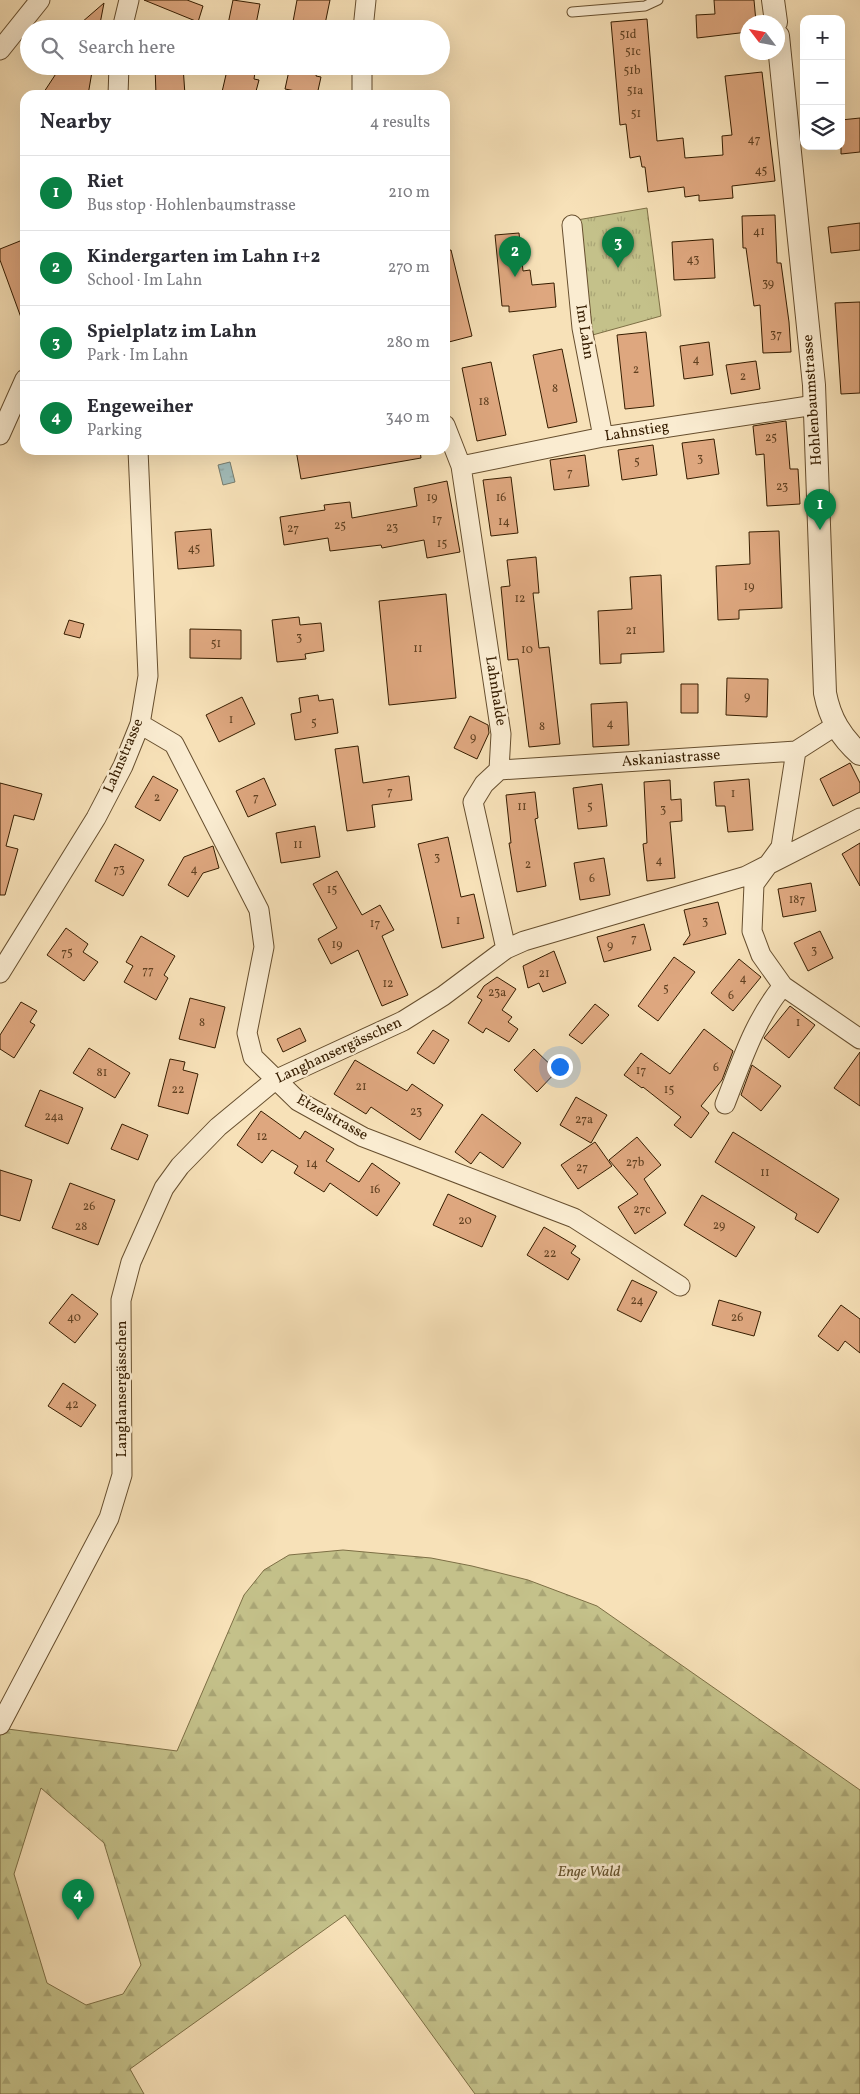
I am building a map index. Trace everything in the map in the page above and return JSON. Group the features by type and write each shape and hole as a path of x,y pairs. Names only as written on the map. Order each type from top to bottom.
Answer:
{"street":[{"path":"24,20 40,0"},
{"path":"124,20 129,0"},
{"path":"364,20 366,0"},
{"path":"774,0 775,15"},
{"path":"0,50 20,25"},
{"name":"Hohlenbaumstrasse","path":"780,60 815,405 824,675 828,705 835,726 849,744 860,754"},
{"path":"118,90 119,75"},
{"path":"362,75 362,90"},
{"name":"Im Lahn","path":"572,225 582,328 603,437"},
{"path":"0,435 20,390"},
{"name":"Lahnstieg","path":"460,466 603,437 815,405"},
{"name":"Lahnhalde","path":"450,439 460,466 501,734 499,770"},
{"name":"Lahnstrasse","path":"0,973 96,818 123,766 140,724 148,676 138,455"},
{"name":"Etzelstrasse","path":"140,724 174,744 259,910 264,947 247,1033 253,1057 275,1080 298,1102 363,1137 574,1218 680,1286"},
{"name":"Askaniastrasse","path":"499,770 796,751 835,726"},
{"path":"796,751 782,847 754,884 752,931 761,955 784,986 860,1039"},
{"path":"499,770 484,784 473,802 506,949"},
{"name":"Langhansergässchen","path":"0,1725 109,1518 122,1475 121,1300 131,1262 164,1188 180,1166 218,1127 275,1080 403,1021 443,996 506,949 524,941 746,876 860,818"},
{"path":"726,1104 750,1040 774,997 784,986"}],"lane":[{"path":"572,12 645,6 658,0"}],"green space":[{"path":"647,208 661,316 589,336 577,220"},
{"name":"Enge Wald","path":"343,1550 431,1558 528,1580 597,1606 860,1790 860,2094 475,2094 345,1915 130,2069 144,2094 0,2094 0,1728 177,1751 244,1595 264,1570 289,1555","holes":["41,1788 104,1843 141,1965 123,1994 86,2005 47,1983 14,1874"]}],"water":[{"path":"230,462 235,482 223,485 218,465"}],"building":[{"path":"144,0 187,0 203,6 199,20 193,20"},
{"path":"233,0 260,4 257,20 229,20"},
{"path":"297,0 330,0 326,20 293,20"},
{"path":"714,0 754,0 755,15 740,15 740,33 697,38 696,15 715,14"},
{"path":"104,3 101,20 84,20"},
{"path":"647,19 657,141 683,138 685,158 723,155 722,136 732,135 725,76 762,72 775,181 732,186 733,198 699,201 699,195 685,197 684,187 648,192 645,167 642,167 640,156 630,158 626,124 620,125 611,22"},
{"path":"55,75 91,75 89,90 45,90"},
{"path":"155,75 184,75 185,90 156,90"},
{"path":"226,75 255,75 254,79 259,80 256,90 222,90"},
{"path":"288,75 316,75 321,77 318,90 285,89"},
{"path":"860,118 860,152 841,154 841,150 845,150 845,120"},
{"path":"775,215 777,263 781,263 791,352 763,353 760,305 754,306 746,248 743,248 742,216"},
{"path":"860,223 860,250 831,253 828,227"},
{"path":"519,233 523,271 530,270 532,285 554,283 556,307 509,312 509,306 502,306 495,235"},
{"path":"713,239 715,278 674,280 672,242"},
{"path":"20,241 20,315 0,260 0,249"},
{"path":"450,250 472,336 450,342"},
{"path":"860,302 860,393 841,394 835,303"},
{"path":"646,332 654,406 625,409 617,335"},
{"path":"709,342 713,375 684,379 680,346"},
{"path":"562,349 577,422 548,428 533,355"},
{"path":"756,361 760,389 731,394 726,365"},
{"path":"491,362 506,435 477,441 462,368"},
{"path":"786,421 790,469 798,469 800,504 767,506 764,454 756,455 753,426"},
{"path":"714,439 719,474 687,479 682,443"},
{"path":"653,445 657,475 622,480 618,450"},
{"path":"297,455 421,455 421,458 301,479"},
{"path":"585,455 589,486 554,490 550,460"},
{"path":"511,477 518,533 491,536 483,480"},
{"path":"447,481 460,552 427,558 424,540 382,548 381,545 330,551 328,538 284,545 280,517 325,510 324,505 350,502 352,518 417,506 414,488"},
{"path":"211,529 214,566 178,569 175,532"},
{"path":"779,531 782,608 739,610 739,619 718,620 716,566 750,564 749,532"},
{"path":"536,557 539,593 533,593 539,648 549,647 560,744 529,747 518,659 508,660 501,587 510,586 507,560"},
{"path":"661,575 664,652 621,654 621,663 600,664 598,611 632,609 630,577"},
{"path":"446,594 456,698 389,705 379,601"},
{"path":"299,617 300,625 321,623 324,651 305,654 306,659 277,662 272,620"},
{"path":"69,620 84,624 80,638 64,634"},
{"path":"190,629 241,630 241,659 190,658"},
{"path":"727,678 768,679 767,717 726,715"},
{"path":"681,684 698,684 698,713 681,713"},
{"path":"318,695 319,701 333,699 338,733 295,740 291,714 301,712 299,698"},
{"path":"242,697 255,724 219,742 206,715"},
{"path":"627,702 629,745 593,747 591,704"},
{"path":"470,716 488,725 489,733 477,759 454,748"},
{"path":"358,746 363,783 409,776 412,800 372,805 375,827 347,831 335,749"},
{"path":"850,763 860,783 860,792 833,806 820,779"},
{"path":"153,776 178,790 160,821 135,807"},
{"path":"264,778 276,805 248,817 236,791"},
{"path":"749,779 753,830 728,832 725,806 716,806 714,782"},
{"path":"670,780 671,800 681,799 682,821 670,822 675,878 647,881 643,844 647,843 644,782"},
{"path":"0,783 42,794 34,820 14,815 6,846 18,849 5,895 0,895"},
{"path":"602,784 607,826 578,829 573,788"},
{"path":"535,792 538,818 535,819 546,886 517,892 509,843 511,843 506,795"},
{"path":"315,826 320,857 281,863 276,833"},
{"path":"448,837 461,897 474,894 484,938 442,948 418,844"},
{"path":"860,843 860,886 842,854"},
{"path":"115,844 144,860 123,896 95,881"},
{"path":"213,846 219,868 203,873 188,897 168,885 184,857"},
{"path":"604,858 610,895 580,900 574,863"},
{"path":"337,871 362,915 380,905 394,930 382,936 408,995 382,1006 358,950 331,964 318,939 337,928 313,884"},
{"path":"811,883 816,911 783,917 778,889"},
{"path":"718,902 726,934 683,945 690,935 684,910"},
{"path":"644,924 651,950 604,962 597,937"},
{"path":"66,928 88,944 83,952 98,962 84,981 47,955"},
{"path":"820,931 833,958 808,971 794,943"},
{"path":"141,936 175,956 164,975 168,978 156,1000 124,982 133,966 126,962"},
{"path":"554,951 566,983 543,992 539,983 528,988 523,966"},
{"path":"674,957 695,972 658,1021 638,1006"},
{"path":"739,959 761,977 733,1011 711,993"},
{"path":"497,977 516,989 502,1010 512,1017 508,1022 518,1029 509,1042 486,1028 483,1033 468,1023 482,1000 477,997 484,986"},
{"path":"190,998 225,1007 215,1048 179,1039"},
{"path":"21,1002 37,1011 30,1022 35,1025 14,1058 0,1049 0,1035"},
{"path":"595,1004 609,1015 582,1044 569,1035"},
{"path":"790,1006 815,1025 789,1058 764,1038"},
{"path":"300,1028 306,1041 283,1052 277,1039"},
{"path":"704,1029 733,1051 722,1080 701,1106 709,1113 691,1138 674,1125 681,1117 643,1087 624,1075 641,1053 670,1074"},
{"path":"433,1030 449,1040 434,1064 417,1053"},
{"path":"89,1048 130,1073 115,1098 73,1073"},
{"path":"534,1049 557,1071 537,1092 514,1070"},
{"path":"860,1052 860,1106 834,1088"},
{"path":"170,1059 185,1062 183,1070 198,1074 188,1114 158,1106"},
{"path":"355,1060 407,1091 412,1084 443,1105 420,1140 371,1107 366,1114 334,1094"},
{"path":"752,1065 781,1086 761,1111 741,1095"},
{"path":"40,1090 83,1108 68,1144 25,1126"},
{"path":"576,1097 607,1115 591,1143 560,1125"},
{"path":"261,1111 300,1139 305,1131 334,1149 326,1161 359,1182 372,1163 400,1183 377,1216 330,1183 324,1192 294,1173 298,1166 272,1150 262,1163 237,1145"},
{"path":"482,1114 521,1143 503,1168 480,1152 471,1164 455,1152"},
{"path":"122,1124 148,1135 138,1160 111,1149"},
{"path":"733,1132 839,1199 818,1233 795,1219 797,1214 715,1162"},
{"path":"637,1137 661,1165 644,1179 666,1213 635,1234 618,1207 638,1194 609,1160"},
{"path":"595,1142 612,1166 578,1189 561,1165"},
{"path":"0,1170 32,1180 20,1221 0,1215"},
{"path":"70,1183 115,1200 98,1245 52,1228"},
{"path":"448,1194 496,1216 482,1247 433,1225"},
{"path":"702,1195 755,1227 736,1257 684,1225"},
{"path":"544,1227 576,1246 571,1253 580,1259 568,1280 527,1255"},
{"path":"632,1280 657,1292 641,1322 617,1310"},
{"path":"72,1294 98,1314 75,1343 49,1323"},
{"path":"719,1300 761,1312 754,1336 712,1325"},
{"path":"841,1305 860,1319 860,1353 845,1341 838,1351 818,1336"},
{"path":"63,1383 96,1405 81,1427 48,1406"}],"place":[{"name":"Spielplatz im Lahn","path":"618,268"},
{"name":"Kindergarten im Lahn 1+2","path":"515,277"},
{"name":"Riet","path":"820,530"},
{"name":"Engeweiher","path":"78,1920"}]}
